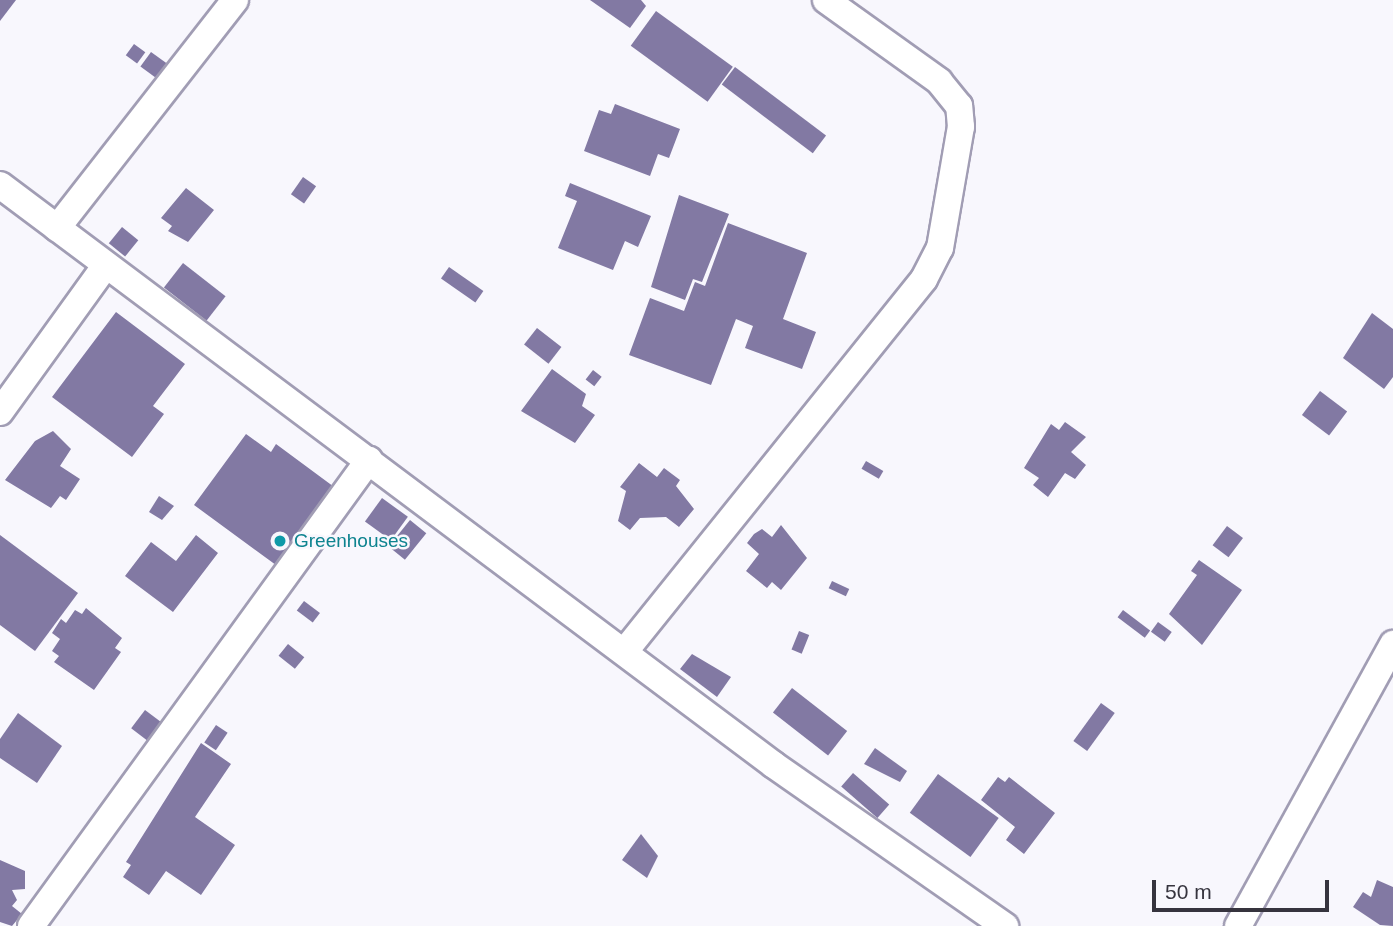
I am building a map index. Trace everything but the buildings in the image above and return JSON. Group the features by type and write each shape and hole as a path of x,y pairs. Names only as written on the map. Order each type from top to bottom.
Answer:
{"street":[{"path":"57,228 235,0"},
{"path":"625,651 924,279 940,248 961,127 959,106 939,81 826,0"},
{"path":"0,185 774,765 1005,926"},
{"path":"0,412 106,265"},
{"path":"31,926 369,460"},
{"path":"1238,926 1393,644"}],"place":[{"name":"Greenhouses","path":"280,541"}]}
